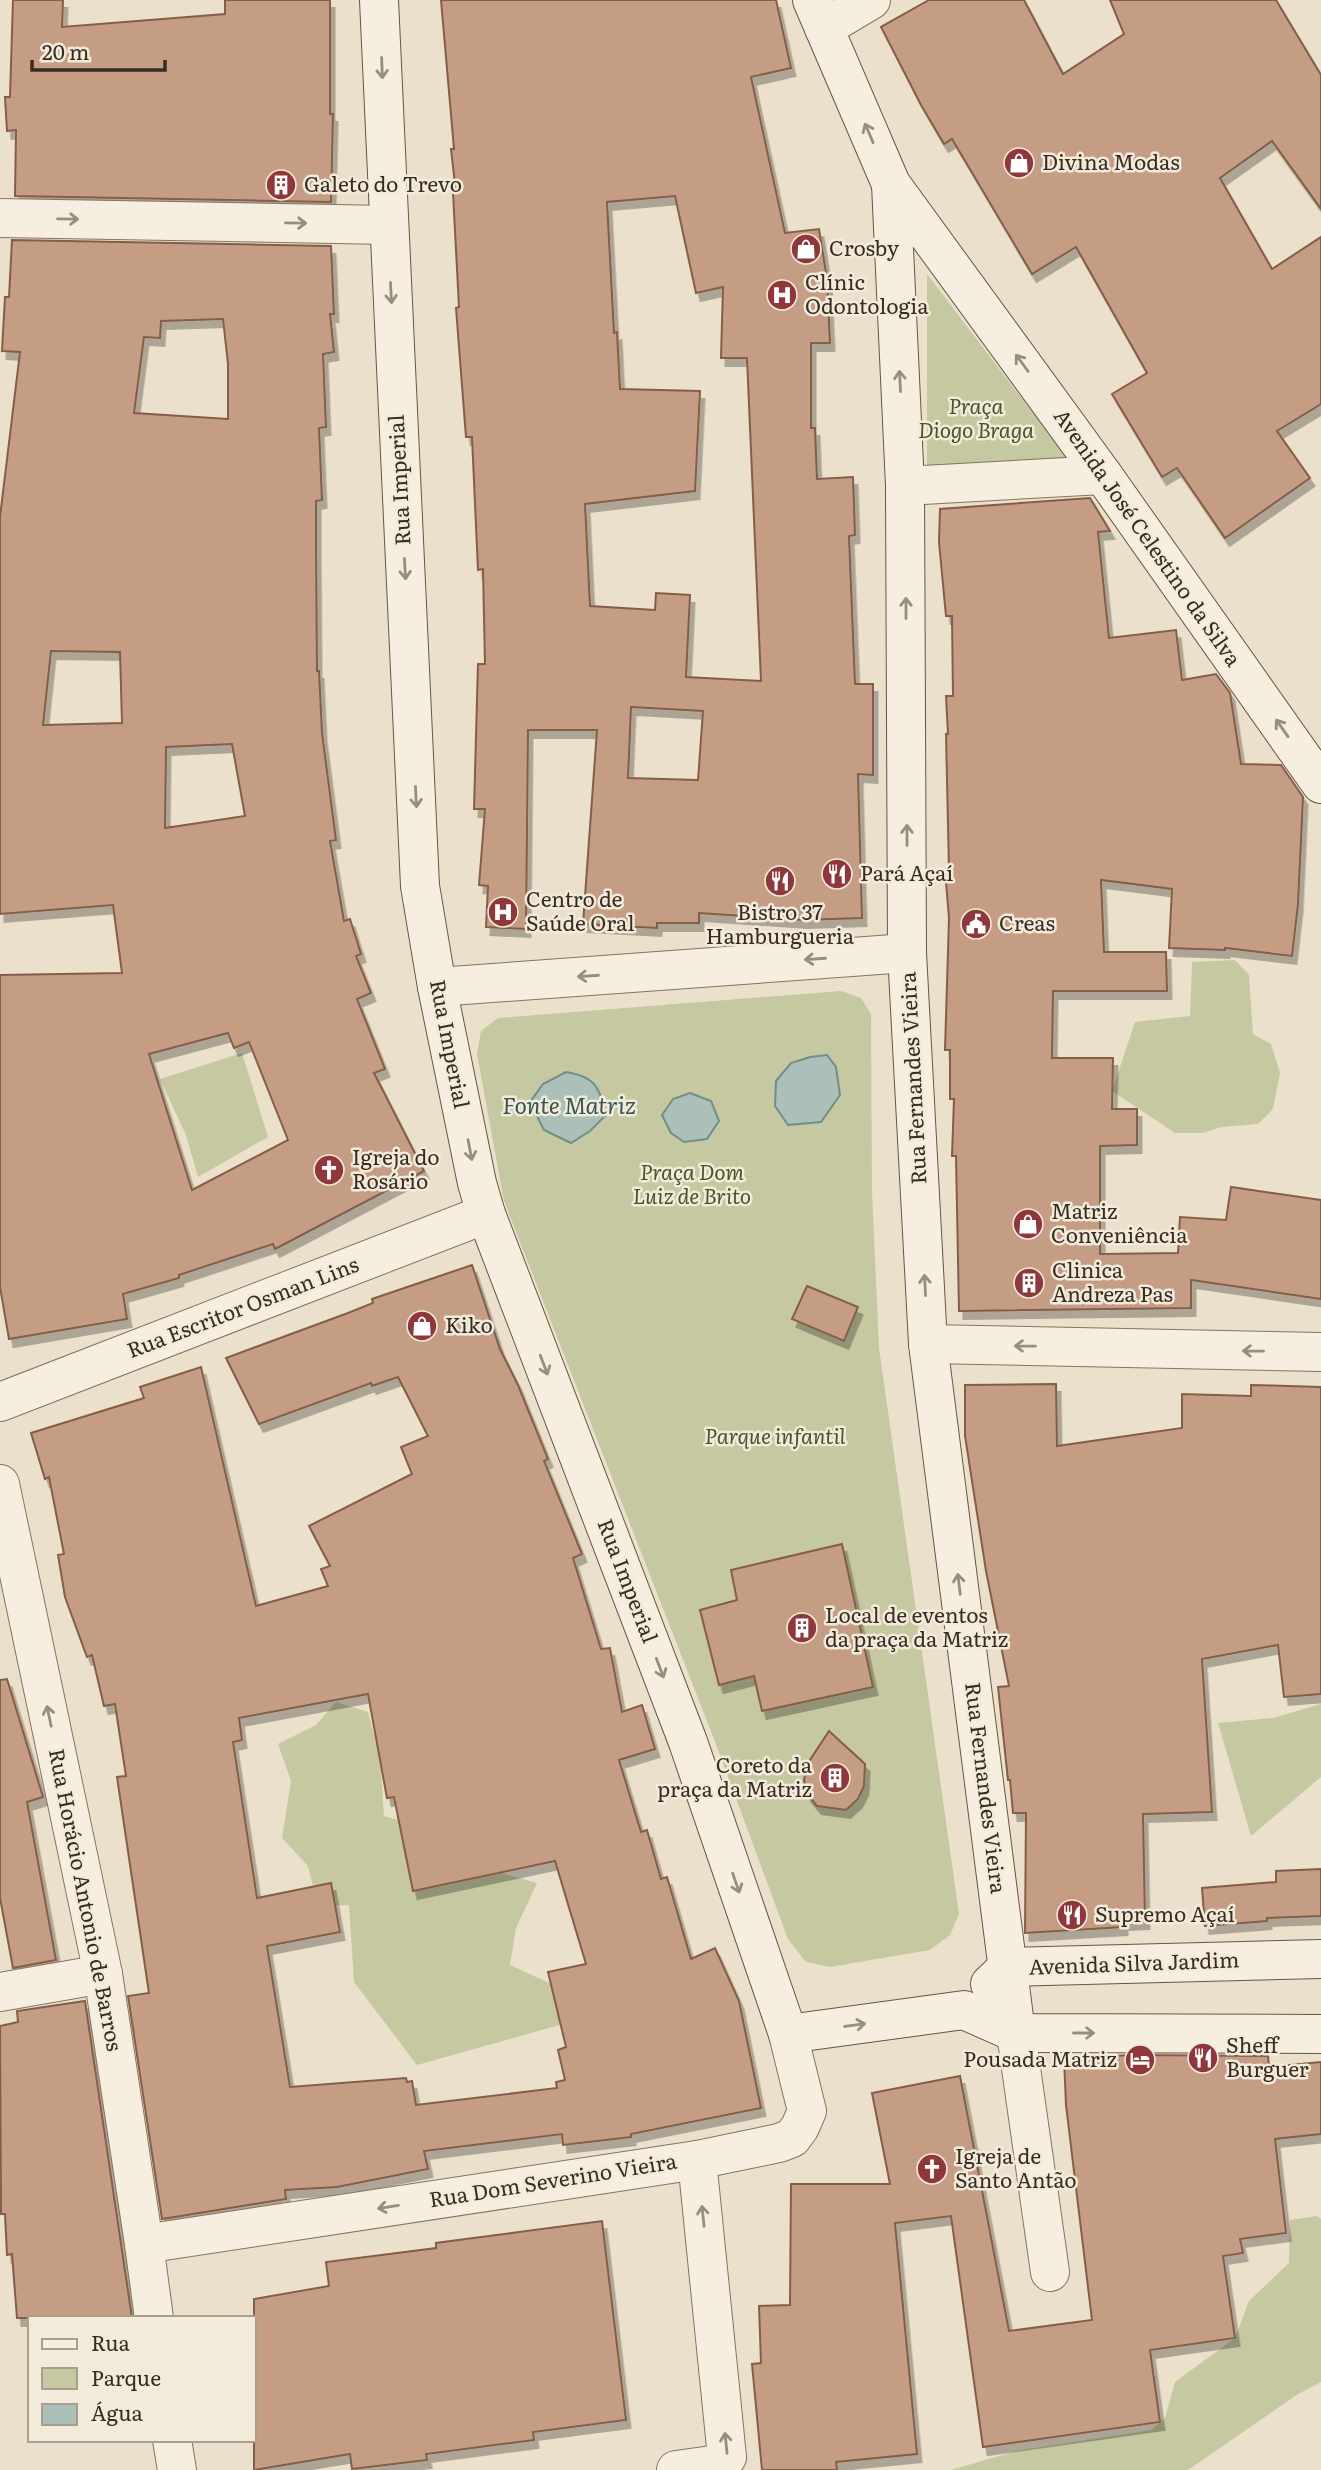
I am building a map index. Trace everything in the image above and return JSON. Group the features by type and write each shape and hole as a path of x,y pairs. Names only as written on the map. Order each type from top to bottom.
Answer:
{"main road":[{"name":"Rua Imperial","path":"379,0 420,886 437,987 477,1183 486,1213 688,1742 788,2034 807,2111 792,2138 697,2160"},
{"path":"818,14 871,0"},
{"name":"Avenida José Celestino da Silva","path":"818,14 891,184 1103,475 1321,783"},
{"name":"Rua Fernandes Vieira","path":"891,184 905,486 907,953 928,1344 1016,2033"},
{"path":"0,218 388,225"},
{"path":"905,486 1103,475"},
{"path":"437,987 907,953"},
{"name":"Rua Escritor Osman Lins","path":"0,1402 486,1213"},
{"path":"928,1344 1321,1352"},
{"name":"Rua Horácio Antonio de Barros","path":"0,1484 103,1974 155,2316"},
{"name":"Avenida Silva Jardim","path":"964,2010 1008,1968 1321,1959"},
{"path":"0,1992 103,1974"},
{"path":"788,2034 964,2010 1016,2033 1321,2034"},
{"path":"1016,2033 1050,2272"},
{"name":"Rua Dom Severino Vieira","path":"144,2244 697,2160 727,2457 719,2464 676,2470"},
{"path":"172,2442 177,2470"}],"green space":[{"name":"Praça Diogo Braga","path":"927,274 1068,459 927,475"},
{"path":"1235,960 1249,975 1253,1034 1271,1044 1280,1073 1273,1109 1258,1124 1221,1127 1203,1133 1175,1133 1112,1091 1135,1022 1190,1016 1192,962"},
{"name":"Praça Dom Luiz de Brito","path":"841,991 861,998 871,1014 872,1192 879,1348 959,1914 950,1935 930,1950 830,1967 806,1962 788,1939 714,1739 504,1201 477,1054 481,1031 498,1018"},
{"path":"242,1053 268,1137 198,1177 186,1135 160,1079"},
{"path":"336,1702 368,1712 380,1758 384,1816 408,1823 463,1869 502,1873 537,1883 516,1928 510,1965 560,1988 563,2024 417,2065 354,1982 349,1905 318,1906 308,1866 282,1838 291,1781 278,1744 316,1725"},
{"path":"1321,1704 1321,1777 1251,1836 1218,1723 1273,1718"},
{"path":"1317,2216 1321,2219 1321,2382 1298,2394 1188,2470 951,2470 1016,2451 1151,2430 1165,2418 1175,2382 1235,2338 1249,2301 1289,2263 1290,2220"}],"water":[{"path":"827,1055 836,1067 840,1095 821,1122 788,1125 775,1106 776,1081 791,1063"},
{"name":"Fonte Matriz","path":"566,1072 584,1077 595,1085 606,1115 590,1131 571,1143 544,1130 530,1102 543,1084"},
{"path":"690,1093 711,1101 719,1121 707,1139 684,1142 671,1133 662,1115 673,1099"}],"building":[{"path":"13,0 63,0 62,27 225,14 225,0 330,0 330,114 333,114 331,202 15,196 16,130 7,131 5,97 10,97"},
{"path":"441,0 776,0 791,68 751,77 785,233 819,229 827,279 830,343 811,343 811,428 815,428 817,479 853,477 855,535 849,536 855,684 873,684 873,775 858,774 862,918 803,920 699,913 699,923 657,923 657,928 583,924 597,730 528,730 526,929 486,927 488,886 479,885 485,809 474,809 478,664 485,664 483,569 478,570 472,437 466,437 456,308 459,307 453,193 456,193 451,149 454,149","holes":["675,196 696,293 723,287 721,358 747,358 761,681 686,677 690,595 656,593 655,610 590,606 585,504 695,491 700,391 620,389 617,332 614,333 607,202","631,707 703,711 698,780 628,778"]},
{"path":"929,0 1024,0 1063,74 1124,34 1110,0 1276,0 1321,75 1321,209 1272,141 1220,178 1272,269 1321,237 1321,404 1277,431 1310,478 1225,538 1177,468 1162,477 1112,394 1147,373 1076,247 1032,274 952,139 944,144 921,105 881,27"},
{"path":"12,240 331,246 334,314 330,314 334,352 323,354 326,427 319,428 322,500 316,501 317,671 336,840 330,841 344,921 350,919 361,954 356,956 371,993 357,999 385,1069 374,1073 424,1171 275,1249 273,1244 179,1275 179,1278 123,1294 127,1319 9,1339 0,1287 0,975 122,973 113,905 0,914 0,517 20,352 2,351 5,297 9,297","holes":["223,319 228,364 228,419 134,413 144,337 160,338 161,321","51,651 120,652 122,723 43,725","232,744 245,816 165,828 166,747","228,1033 234,1048 249,1042 288,1140 192,1190 149,1054"]},
{"path":"1090,498 1110,531 1098,532 1109,638 1176,630 1182,680 1216,674 1230,693 1241,764 1281,765 1303,797 1298,904 1292,956 1225,948 1169,948 1172,889 1101,880 1104,952 1166,952 1167,991 1053,991 1052,1058 1113,1058 1112,1109 1137,1109 1137,1145 1100,1146 1100,1254 1178,1253 1180,1217 1226,1220 1231,1187 1321,1200 1321,1299 1191,1280 1191,1308 959,1311 956,1156 952,1156 954,1099 950,1099 950,1050 945,1050 949,918 945,870 949,870 946,696 953,696 952,616 946,616 939,542 940,509"},
{"path":"472,1265 500,1349 548,1459 544,1461 582,1554 573,1558 601,1649 610,1648 622,1712 642,1705 655,1749 619,1760 641,1832 647,1830 661,1879 667,1877 691,1959 715,1948 739,2001 761,2108 631,2134 631,2137 563,2145 562,2134 424,2151 428,2169 337,2187 285,2190 286,2199 162,2219 128,1996 149,1993 117,1777 126,1776 115,1704 104,1706 92,1655 87,1657 65,1597 58,1555 64,1554 49,1477 45,1479 31,1433 144,1398 140,1387 201,1367 256,1606 328,1586 321,1569 330,1566 309,1526 412,1474 401,1447 428,1436 398,1377 372,1386 371,1383 259,1424 226,1358 373,1303 372,1299","holes":["368,1694 387,1798 394,1797 413,1891 555,1861 586,1964 548,1972 566,2047 558,2050 565,2080 556,2082 557,2088 416,2105 412,2081 407,2082 406,2078 290,2087 267,1946 340,1932 331,1883 257,1898 233,1742 242,1740 239,1718"]},
{"path":"807,1286 858,1307 844,1341 792,1319"},
{"path":"1056,1384 1057,1446 1182,1428 1182,1394 1251,1396 1251,1385 1321,1387 1321,1694 1284,1697 1278,1645 1202,1659 1212,1812 1143,1814 1145,1921 1123,1922 1123,1927 1025,1933 1026,1813 1013,1813 1008,1780 998,1687 1009,1686 986,1571 965,1436 965,1385"},
{"name":"Local de eventos da praça da Matriz","path":"842,1544 873,1687 762,1711 754,1676 719,1685 700,1610 737,1600 731,1570"},
{"path":"7,1679 43,1797 27,1802 56,1960 13,1968 0,1898 0,1680"},
{"name":"Coreto da praça da Matriz","path":"829,1731 865,1764 864,1786 858,1799 846,1810 817,1806 807,1794 804,1780 808,1763"},
{"path":"1321,1869 1321,1916 1267,1918 1267,1921 1205,1926 1202,1888 1276,1882 1276,1871"},
{"path":"85,2001 132,2316 17,2318 12,2254 7,2255 5,2214 1,2214 0,2026 18,2022 17,2011"},
{"path":"1134,2055 1268,2056 1269,2067 1321,2062 1321,2134 1275,2139 1286,2233 1240,2239 1243,2253 1223,2256 1235,2338 1150,2350 1160,2422 983,2447 951,2216 895,2223 917,2454 836,2462 837,2470 762,2470 752,2364 761,2363 759,2306 790,2305 791,2184 890,2184 872,2093 960,2076 1009,2331 1092,2320 1066,2105 1064,2058"},
{"path":"602,2221 626,2420 533,2432 534,2440 426,2454 427,2460 352,2469 350,2454 254,2470 254,2299 329,2286 326,2262 436,2248 436,2243"}],"place":[{"name":"Divina Modas","path":"1019,163"},
{"name":"Galeto do Trevo","path":"281,185"},
{"name":"Crosby","path":"806,249"},
{"name":"Clínic Odontologia","path":"782,295"},
{"name":"Pará Açaí","path":"837,874"},
{"name":"Bistro 37 Hamburgueria","path":"780,881"},
{"name":"Centro de Saúde Oral","path":"503,912"},
{"name":"Creas","path":"976,924"},
{"name":"Igreja do Rosário","path":"329,1170"},
{"name":"Matriz Conveniência","path":"1028,1224"},
{"name":"Clinica Andreza Pas","path":"1029,1283"},
{"name":"Kiko","path":"422,1326"},
{"name":"Local de eventos da praça da Matriz","path":"802,1628"},
{"name":"Coreto da praça da Matriz","path":"835,1778"},
{"name":"Supremo Açaí","path":"1072,1915"},
{"name":"Sheff Burguer","path":"1203,2058"},
{"name":"Pousada Matriz","path":"1140,2060"},
{"name":"Igreja de Santo Antão","path":"932,2169"}],"park label":[{"name":"Parque infantil","path":"775,1437"}]}
